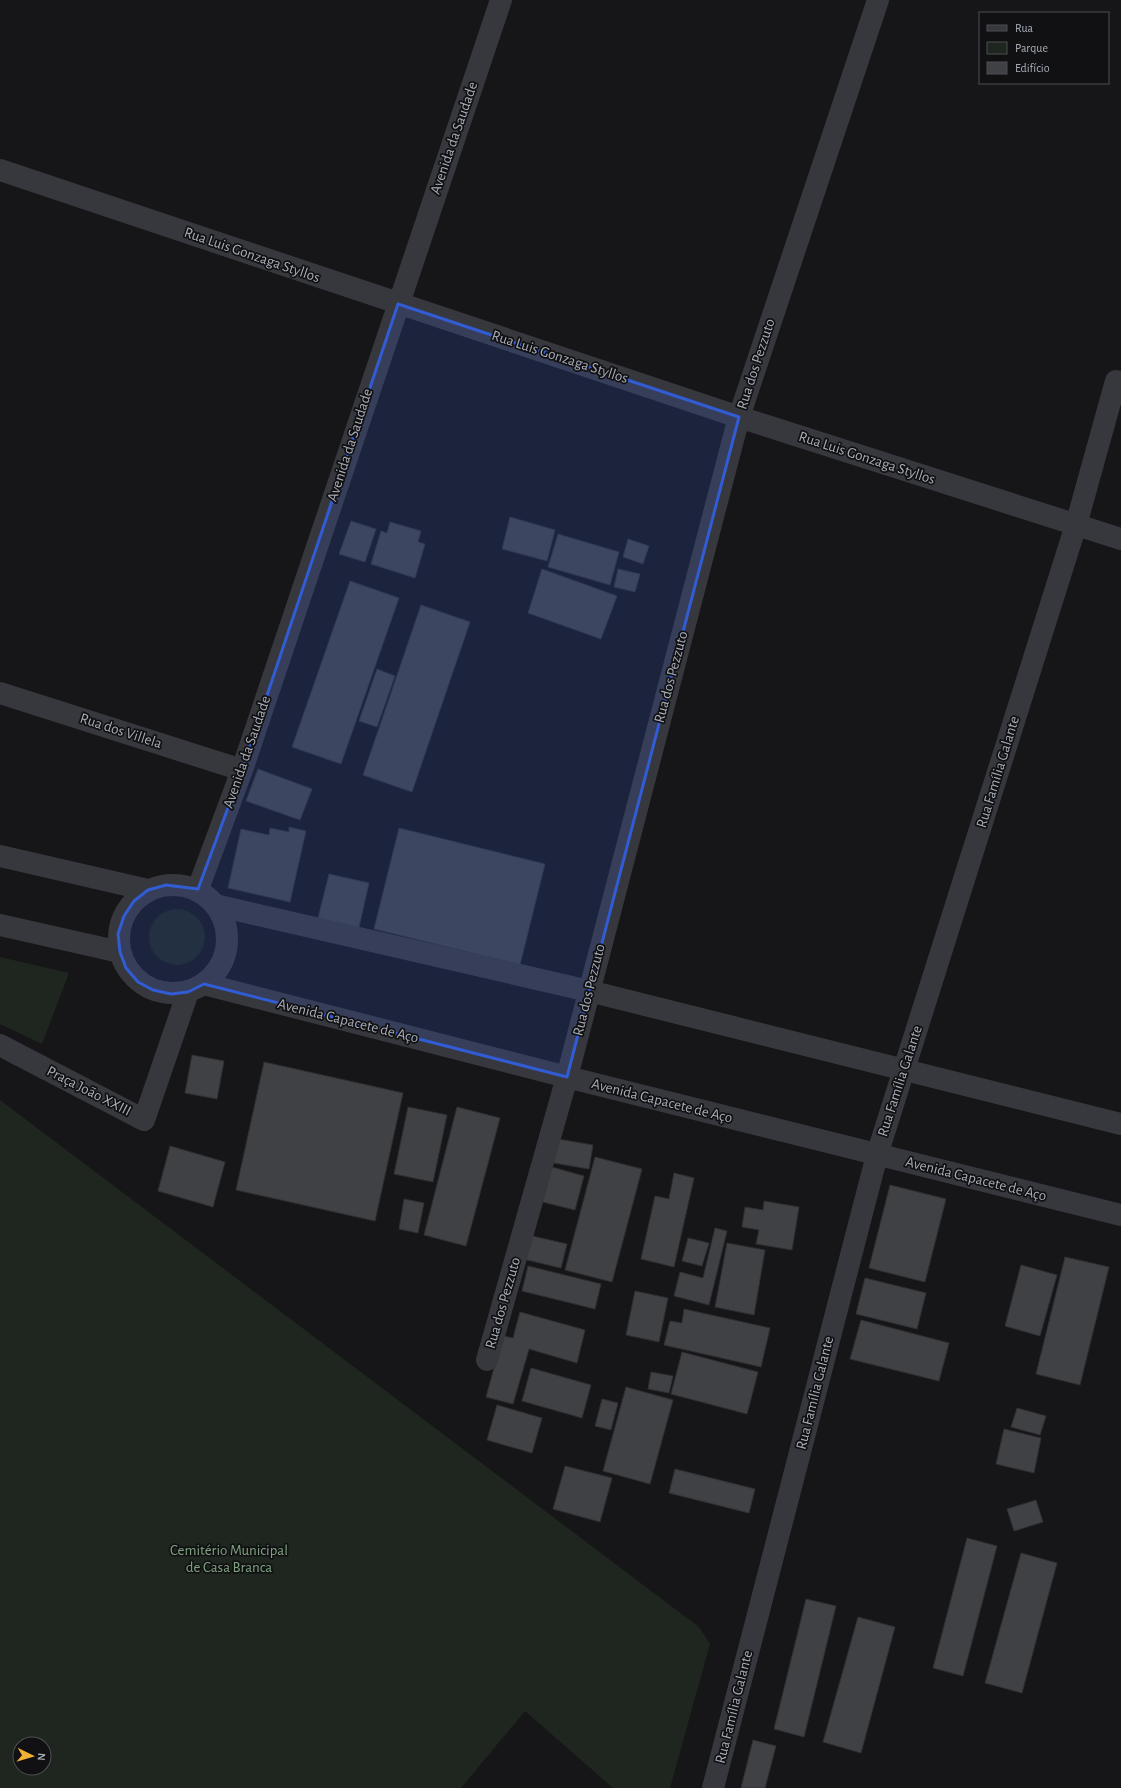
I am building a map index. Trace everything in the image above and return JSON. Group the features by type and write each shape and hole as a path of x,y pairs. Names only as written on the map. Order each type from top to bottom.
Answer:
{"street":[{"name":"Avenida da Saudade","path":"198,889 242,770 501,0"},
{"name":"Rua dos Pezzuto","path":"487,1360 567,1077 739,417 878,0"},
{"name":"Rua Luis Gonzaga Styllos","path":"0,170 739,417 1121,539"},
{"name":"Rua Família Galante","path":"713,1788 876,1155 1076,525 1116,381"},
{"name":"Rua dos Villela","path":"0,693 242,770"},
{"path":"0,856 148,890"},
{"path":"166,885 184,886 198,889 215,905 224,921 227,938 224,956 217,971 196,988 171,994 154,990 138,982 126,968 120,952 118,934 124,916 134,901 148,890 166,885"},
{"path":"215,905 589,991 1121,1124"},
{"path":"0,925 120,952"},
{"name":"Praça João XXIII","path":"0,1045 144,1120 196,988"},
{"name":"Avenida Capacete de Aço","path":"196,988 567,1077 1121,1215"}],"highlighted area":[{"path":"398,304 739,417 567,1077 204,984 188,992 171,994 153,990 138,982 126,968 120,952 118,934 124,916 134,901 148,890 166,885 198,889 242,770"}],"green space":[{"path":"177,909 188,911 197,917 203,926 205,937 203,948 197,957 188,963 177,965 166,963 157,957 151,948 149,937 151,926 157,917 166,911"},
{"path":"0,957 69,973 42,1044 0,1024"},
{"name":"Cemitério Municipal de Casa Branca","path":"0,1100 699,1627 710,1644 670,1788 613,1788 525,1711 461,1788 0,1788"}],"building":[{"path":"510,517 555,530 547,561 502,549"},
{"path":"351,521 376,529 365,562 339,554"},
{"path":"390,522 421,531 418,542 425,544 415,578 371,564 381,531 387,533"},
{"path":"558,534 619,552 610,585 548,567"},
{"path":"628,539 649,546 643,564 623,557"},
{"path":"542,569 617,596 601,639 528,613"},
{"path":"618,569 640,574 635,592 614,587"},
{"path":"350,581 399,598 341,764 292,747"},
{"path":"421,605 470,622 412,792 363,775"},
{"path":"377,669 395,676 377,727 359,721"},
{"path":"258,769 312,789 300,820 246,801"},
{"path":"289,827 306,831 290,902 228,888 241,829 269,835 270,828 289,832"},
{"path":"399,828 545,864 520,965 374,929"},
{"path":"329,874 369,883 357,936 316,926"},
{"path":"192,1055 224,1061 217,1099 185,1093"},
{"path":"264,1062 403,1093 375,1221 236,1190"},
{"path":"408,1107 447,1115 433,1182 394,1174"},
{"path":"457,1107 500,1118 466,1246 424,1235"},
{"path":"552,1138 593,1145 589,1169 548,1162"},
{"path":"170,1146 225,1162 213,1207 158,1191"},
{"path":"595,1157 642,1169 612,1282 565,1270"},
{"path":"548,1166 584,1176 575,1210 539,1201"},
{"path":"674,1173 694,1178 674,1267 641,1259 655,1196 669,1199"},
{"path":"890,1185 946,1199 925,1282 869,1268"},
{"path":"404,1199 424,1203 418,1233 399,1229"},
{"path":"764,1201 799,1207 792,1250 756,1244 759,1230 742,1227 745,1207 763,1210"},
{"path":"715,1228 727,1231 709,1305 674,1296 680,1272 703,1278"},
{"path":"528,1235 567,1244 561,1268 523,1259"},
{"path":"688,1238 709,1243 702,1266 682,1261"},
{"path":"727,1243 765,1250 754,1315 715,1307"},
{"path":"1065,1257 1109,1267 1080,1385 1036,1374"},
{"path":"1021,1265 1057,1275 1040,1336 1005,1326"},
{"path":"528,1266 601,1284 595,1309 522,1291"},
{"path":"865,1278 926,1293 917,1329 856,1314"},
{"path":"635,1291 668,1298 659,1342 626,1335"},
{"path":"684,1309 770,1328 761,1367 664,1345 670,1321 682,1323"},
{"path":"520,1312 585,1330 577,1363 529,1349 513,1404 486,1397 503,1336 513,1338"},
{"path":"861,1320 949,1343 939,1381 850,1359"},
{"path":"682,1352 758,1372 747,1414 671,1394"},
{"path":"531,1368 591,1385 582,1418 522,1401"},
{"path":"651,1372 673,1376 669,1393 648,1389"},
{"path":"626,1387 673,1400 650,1484 603,1471"},
{"path":"602,1399 618,1403 611,1430 595,1426"},
{"path":"497,1405 542,1418 532,1453 487,1440"},
{"path":"1017,1408 1046,1416 1040,1435 1011,1427"},
{"path":"1004,1429 1041,1438 1034,1473 996,1464"},
{"path":"565,1466 612,1478 600,1522 553,1509"},
{"path":"675,1469 755,1489 749,1513 669,1493"},
{"path":"1036,1500 1043,1522 1014,1531 1007,1509"},
{"path":"967,1538 997,1546 963,1676 933,1668"},
{"path":"1021,1553 1057,1563 1022,1693 985,1683"},
{"path":"806,1599 836,1606 804,1737 774,1729"},
{"path":"858,1617 895,1627 861,1753 823,1742"},
{"path":"753,1740 776,1746 765,1788 741,1788"}]}
